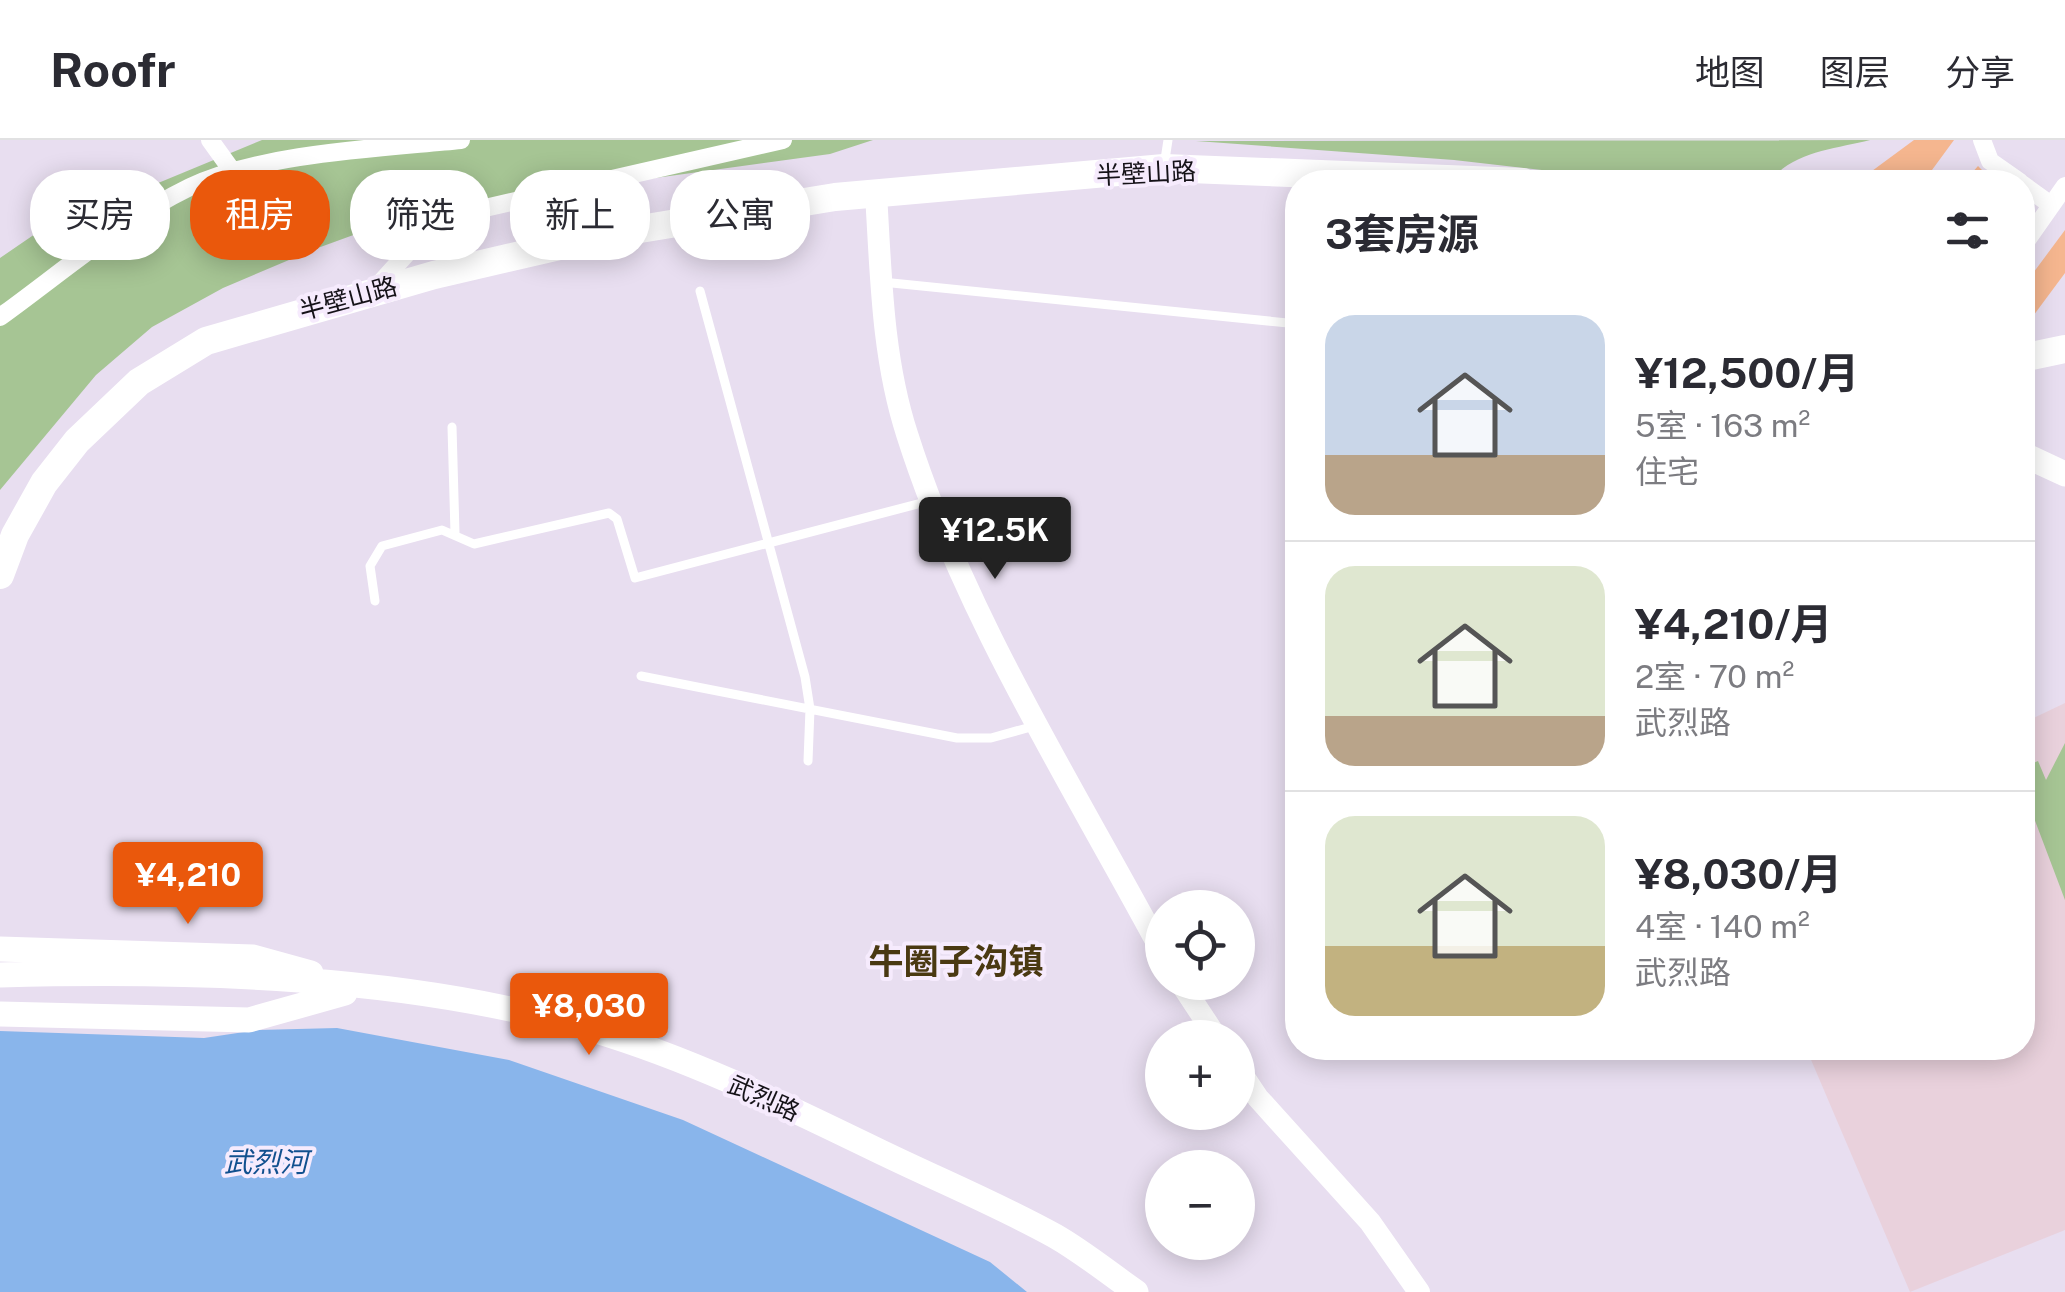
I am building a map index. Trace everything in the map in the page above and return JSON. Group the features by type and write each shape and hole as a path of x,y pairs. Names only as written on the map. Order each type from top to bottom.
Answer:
{"main road":[{"name":"半壁山路","path":"0,574 15,536 44,484 77,440 139,382 206,341 373,291 616,233 876,194 1164,168 1285,173"},
{"path":"2035,355 2065,348"},
{"path":"2035,460 2065,474"},
{"path":"0,949 253,957 364,987"},
{"name":"武烈路","path":"0,975 118,972 364,987 478,1004 589,1029 666,1054 1057,1237 1136,1292"},
{"path":"0,1014 249,1020 364,987"}],"street":[{"path":"210,140 232,170"},
{"path":"247,170 461,140"},
{"path":"373,291 410,250 485,208 783,140"},
{"path":"1982,140 1990,160 2003,170"},
{"path":"2035,229 2065,186"},
{"path":"0,317 135,220 190,187"},
{"path":"2035,193 2052,206"},
{"path":"876,194 884,327 906,432 980,612 1145,920"},
{"path":"1255,1094 1370,1222 1419,1292"}],"lane":[{"path":"1164,168 1168,140"},
{"path":"881,282 1285,323"},
{"path":"700,291 810,709 808,761"},
{"path":"452,427 454,533"},
{"path":"375,601 370,566 382,546 442,530 474,544 609,513 617,519 635,578 932,500"},
{"path":"641,676 957,738 991,738 1040,724"}],"shaded area":[{"path":"2065,703 2065,1230 1910,1292 1811,1060 2035,1060 2035,717"}],"green space":[{"path":"262,140 873,140 830,154 713,170 670,170 670,176 650,179 650,170 510,170 510,198 490,201 490,170 350,170 350,236 330,244 330,170 190,170 190,260 289,260 223,288 152,327 96,375 0,490 0,258 30,237 30,260 170,260 170,178"},
{"path":"1870,140 1802,157 1782,170 1542,170 1196,141"},
{"path":"2065,743 2065,900 2035,821 2035,762 2038,761 2046,780"}],"water":[{"name":"武烈河","path":"337,1028 509,1060 683,1120 990,1262 1027,1292 0,1292 0,1031 204,1038 258,1030"}],"building":[{"path":"1914,140 1954,140 1932,170 1873,170"},
{"path":"2065,230 2065,273 2035,313 2035,270"}],"district":[{"name":"牛圈子沟镇","path":"956,961"}]}
